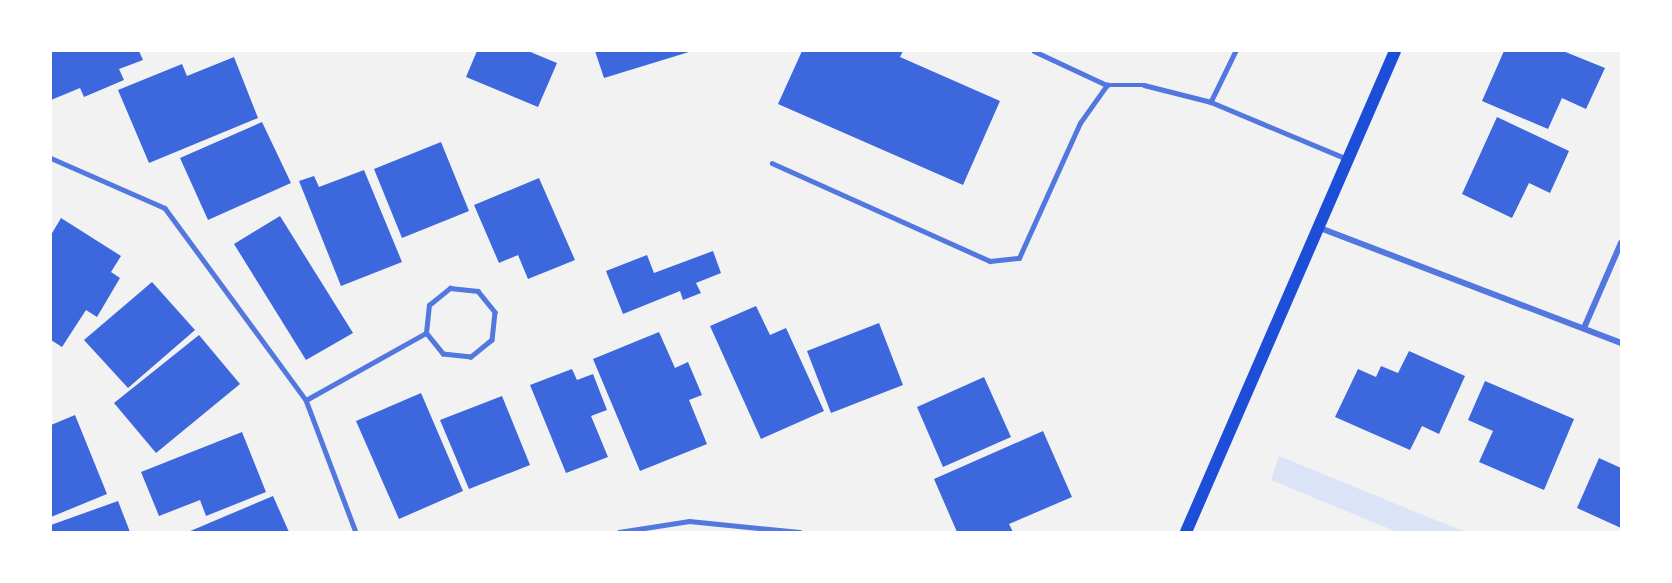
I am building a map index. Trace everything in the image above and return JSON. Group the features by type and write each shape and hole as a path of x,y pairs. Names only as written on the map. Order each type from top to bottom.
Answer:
{"main road":[{"path":"1186,532 1395,51"}],"street":[{"path":"1320,228 1621,343"},
{"path":"1584,328 1621,243"}],"lane":[{"path":"1034,51 1107,85 1144,85 1211,102 1349,160"},
{"path":"1211,102 1236,51"},
{"path":"772,163 990,261 1020,258 1080,123 1107,85"},
{"path":"51,158 165,208 306,400 356,532"},
{"path":"450,288 478,291 495,312 492,340 471,357 443,354 426,333 429,305 450,288"},
{"path":"306,400 426,333"},
{"path":"619,532 689,521 799,532"}],"shaded area":[{"path":"1279,456 1466,532 1397,532 1271,480"}],"building":[{"path":"51,51 139,51 143,60 119,69 124,80 84,97 80,88 51,100"},
{"path":"477,51 528,51 557,63 538,107 466,77"},
{"path":"595,51 689,51 689,52 604,78"},
{"path":"802,51 903,51 900,57 1000,101 963,185 778,104"},
{"path":"1504,51 1563,51 1605,68 1586,109 1562,98 1548,129 1482,101"},
{"path":"234,57 258,118 149,163 118,90 182,64 187,76"},
{"path":"1497,117 1569,151 1550,193 1529,183 1512,218 1462,194"},
{"path":"262,122 291,183 208,220 180,158"},
{"path":"441,142 469,211 402,238 374,169"},
{"path":"364,170 402,262 341,286 299,181 314,176 319,187"},
{"path":"539,178 575,260 528,279 518,255 499,263 474,205"},
{"path":"280,216 353,333 306,360 234,244"},
{"path":"61,218 121,256 111,272 120,278 97,317 86,310 62,347 51,340 51,235"},
{"path":"713,251 721,273 696,283 701,293 683,300 680,291 623,314 606,271 647,255 654,273"},
{"path":"152,282 195,330 128,388 84,340"},
{"path":"756,306 770,335 786,328 824,411 761,439 710,326"},
{"path":"879,323 903,385 831,413 807,351"},
{"path":"659,332 675,368 688,362 702,395 689,400 707,444 640,471 593,359"},
{"path":"199,335 240,384 156,453 114,403"},
{"path":"1409,351 1465,376 1439,434 1422,426 1410,450 1335,417 1358,369 1376,377 1381,366 1398,373"},
{"path":"572,369 577,380 593,374 607,410 591,416 608,457 566,473 530,385"},
{"path":"984,377 1011,437 943,467 917,407"},
{"path":"1485,381 1574,419 1544,490 1479,462 1493,431 1468,420"},
{"path":"421,393 463,491 399,519 356,421"},
{"path":"502,396 530,465 469,489 440,420"},
{"path":"75,415 107,494 51,517 51,425"},
{"path":"1043,431 1072,497 1009,524 1013,532 957,532 934,479"},
{"path":"242,432 266,492 206,516 200,500 159,516 141,472"},
{"path":"1599,458 1621,468 1621,528 1577,508"},
{"path":"273,496 289,532 188,532"},
{"path":"118,501 130,532 51,532 51,525"}]}
